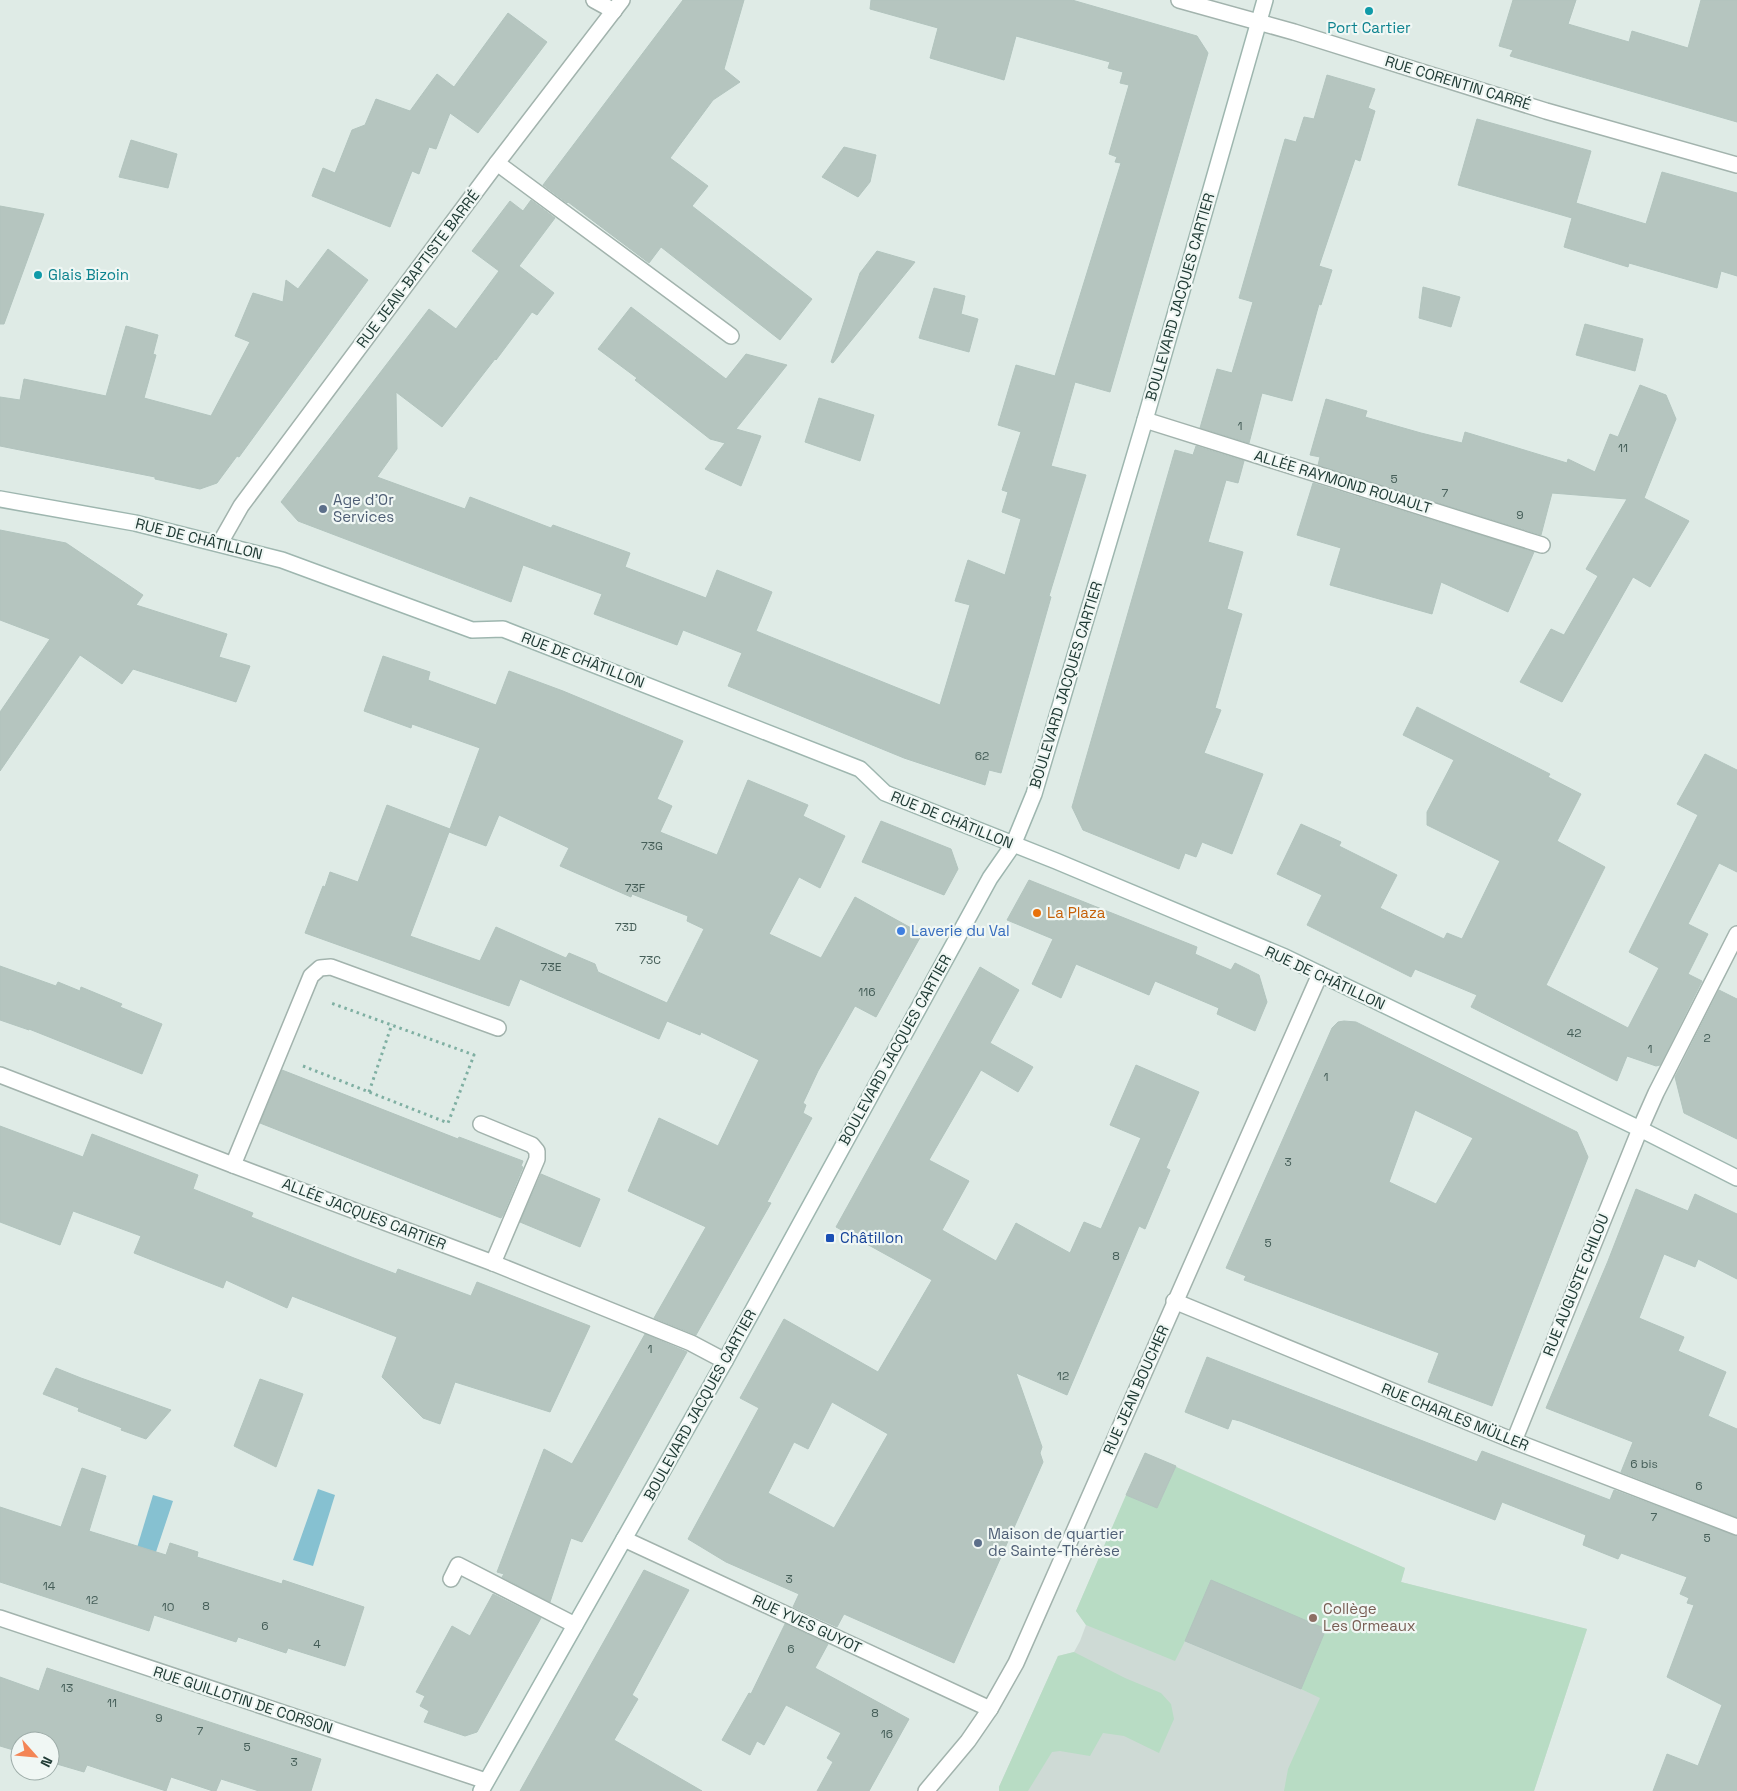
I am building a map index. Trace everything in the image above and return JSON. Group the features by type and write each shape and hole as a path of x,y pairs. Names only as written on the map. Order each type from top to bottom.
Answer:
{"street":[{"path":"594,0 618,6"},
{"name":"RUE CORENTIN CARRÉ","path":"1179,0 1259,22 1546,111 1737,165"},
{"name":"BOULEVARD JACQUES CARTIER","path":"484,1786 725,1361 990,878 1013,845 1030,808 1145,420 1266,0"},
{"name":"RUE JEAN-BAPTISTE BARRÉ","path":"220,544 241,506 497,163 618,6"},
{"path":"497,163 731,336"},
{"name":"ALLÉE RAYMOND ROUAULT","path":"1145,420 1542,545"},
{"name":"RUE DE CHÂTILLON","path":"0,499 135,523 220,544 282,560 472,630 503,628 860,769 885,794 1056,861 1285,957 1737,1178"},
{"name":"RUE AUGUSTE CHILOU","path":"1514,1441 1640,1129 1656,1093 1737,934"},
{"path":"233,1165 311,976 320,968 331,967 498,1028"},
{"name":"RUE JEAN BOUCHER","path":"926,1791 968,1741 1016,1663 1320,974"},
{"name":"ALLÉE JACQUES CARTIER","path":"0,1075 493,1263 691,1343 725,1361"},
{"path":"481,1124 532,1145 537,1150 537,1159 493,1263"},
{"name":"RUE CHARLES MÜLLER","path":"1174,1302 1514,1441 1737,1527"},
{"name":"RUE YVES GUYOT","path":"624,1539 990,1708"},
{"path":"450,1579 458,1565 575,1625"},
{"name":"RUE GUILLOTIN DE CORSON","path":"0,1618 484,1786"}],"path":[{"path":"277,1055 448,1123 474,1055 331,1003 327,1012"},
{"path":"369,1092 392,1024"},
{"path":"306,1068 309,1058"}],"shaded area":[{"name":"Collège Les Ormeaux","path":"1145,1453 1405,1568 1401,1582 1587,1629 1534,1791 999,1791 999,1787 1058,1656 1074,1652 1080,1641 1086,1625 1076,1611"}],"green space":[{"name":"Collège Les Ormeaux","path":"1176,1467 1405,1568 1401,1582 1587,1629 1534,1791 1284,1791 1288,1769 1320,1698 1301,1689 1326,1629 1185,1641 1175,1661 1086,1625 1076,1611 1126,1495 1157,1508"},
{"path":"1074,1652 1125,1678 1161,1693 1171,1704 1174,1719 1159,1753 1124,1736 1103,1733 1090,1756 1060,1751 1052,1752 1028,1791 999,1791 999,1787 1058,1656"}],"water":[{"path":"318,1489 335,1495 313,1566 293,1560"},
{"path":"153,1495 173,1501 154,1558 136,1551"}],"building":[{"path":"683,0 744,0 724,69 740,82 713,100 670,158 708,186 692,206 812,299 780,340 661,247 649,263 543,185"},
{"path":"871,0 1072,0 1197,36 1208,53 1110,392 1075,382 1051,466 1086,475 1049,596 1051,597 1001,773 989,770 985,785 904,758 728,686 742,653 683,630 677,645 594,614 602,594 523,565 511,602 298,521 281,502 429,309 456,329 499,271 472,251 510,201 523,211 531,200 555,218 519,266 554,293 537,315 532,312 442,427 396,392 397,449 377,477 465,509 470,497 551,528 553,525 630,553 625,567 706,598 717,570 772,592 756,631 940,705 970,605 955,601 968,560 1005,575 1021,519 1002,512 1008,492 1002,490 1021,432 998,425 1016,365 1055,376 1121,163 1115,162 1117,157 1109,154 1129,85 1120,83 1123,72 1108,68 1110,62 1016,36 1004,80 930,58 938,28 870,9"},
{"path":"1513,0 1576,0 1568,24 1629,42 1632,31 1688,48 1701,0 1737,0 1737,122 1510,56 1513,50 1499,46"},
{"path":"508,13 547,42 478,133 450,113 436,149 429,147 419,174 412,171 390,227 312,196 323,168 335,173 352,130 365,125 376,99 410,111 437,74 454,87"},
{"path":"1327,75 1375,89 1368,108 1375,111 1360,161 1355,159 1319,266 1332,270 1321,305 1319,304 1292,401 1262,393 1249,443 1200,428 1217,369 1232,373 1253,302 1239,298 1285,139 1296,142 1304,117 1314,119"},
{"path":"1477,119 1591,151 1576,203 1646,224 1662,172 1737,193 1737,276 1721,271 1717,288 1629,263 1628,267 1564,247 1572,218 1458,185"},
{"path":"131,140 177,154 168,188 119,177"},
{"path":"844,147 876,155 870,182 858,197 822,177"},
{"path":"0,206 44,214 4,324 0,324"},
{"path":"328,249 368,280 239,457 237,456 217,483 200,489 155,479 155,477 0,446 0,397 20,400 24,379 106,396 126,326 158,335 153,354 156,355 144,398 211,416 250,342 235,336 253,293 283,302 286,280 298,289"},
{"path":"877,251 915,262 833,363 831,362 860,273"},
{"path":"1423,287 1460,297 1451,327 1419,318"},
{"path":"934,288 965,296 961,314 978,319 969,352 919,338"},
{"path":"631,307 726,379 746,354 787,365 736,429 761,436 741,486 705,469 725,443 710,439 635,380 637,378 598,349"},
{"path":"1585,324 1643,339 1635,371 1576,355"},
{"path":"1640,385 1666,395 1676,419 1644,498 1689,521 1650,587 1633,577 1562,702 1520,682 1551,629 1564,635 1598,576 1586,569 1627,499 1552,493 1541,535 1318,465 1320,457 1310,455 1326,399 1367,411 1365,417 1421,433 1462,443 1465,432 1567,463 1568,459 1595,472 1610,434 1618,437"},
{"path":"819,398 874,415 860,461 805,442"},
{"path":"1196,446 1244,461 1238,483 1226,480 1208,542 1243,552 1227,609 1242,614 1215,708 1221,710 1204,753 1263,774 1232,854 1202,842 1196,857 1185,853 1179,869 1083,830 1072,807 1175,450 1193,455"},
{"path":"1313,483 1534,552 1508,612 1441,582 1432,614 1330,585 1341,548 1297,535"},
{"path":"0,530 66,543 143,595 136,605 227,634 219,657 250,666 236,702 133,669 122,684 80,655 0,771 0,712 50,639 0,620"},
{"path":"383,656 430,672 428,680 496,705 509,671 563,691 683,741 657,799 672,806 660,832 717,855 748,780 808,805 803,816 845,836 820,888 799,877 769,934 821,958 855,897 922,934 876,1017 855,1006 818,1071 803,1103 806,1105 803,1113 812,1118 767,1202 771,1203 696,1335 654,1318 706,1227 628,1191 659,1118 718,1146 759,1060 701,1032 700,1035 667,1021 659,1039 520,979 509,1006 305,933 330,872 358,882 387,805 450,829 480,748 412,724 411,728 364,711","holes":["499,815 569,848 560,866 631,897 632,894 688,916 687,921 704,929 667,1003 598,972 595,964 569,953 566,958 496,927 480,961 410,936 449,832 486,846"]},
{"path":"1417,707 1550,774 1548,777 1581,794 1557,841 1605,867 1546,985 1628,1028 1659,968 1629,952 1698,815 1677,804 1705,754 1737,770 1737,872 1719,863 1688,924 1708,934 1688,974 1702,981 1660,1065 1656,1066 1627,1056 1617,1081 1471,1007 1477,995 1415,969 1411,977 1307,925 1322,895 1277,874 1301,824 1341,842 1339,846 1397,875 1380,908 1444,939 1447,933 1462,939 1500,861 1427,825 1427,812 1454,760 1403,735"},
{"path":"881,821 951,849 958,869 944,895 862,862"},
{"path":"1029,880 1197,947 1195,954 1231,970 1235,963 1259,975 1267,1002 1255,1031 1217,1014 1219,1008 1155,981 1149,995 1076,964 1061,998 1032,984 1053,939 1007,920"},
{"path":"0,966 56,986 58,982 80,991 81,987 122,1004 120,1007 162,1024 142,1074 29,1029 0,1020"},
{"path":"980,967 1019,990 990,1043 1033,1067 1018,1092 981,1070 929,1160 969,1181 942,1230 996,1261 1016,1223 1070,1253 1084,1222 1101,1229 1141,1138 1110,1125 1136,1065 1199,1092 1166,1168 1170,1170 1145,1229 1139,1226 1067,1395 1016,1373 1042,1447 1040,1453 1043,1462 954,1663 844,1614 837,1627 793,1607 799,1594 726,1562 688,1539 759,1408 740,1398 784,1319 878,1372 932,1280 836,1227","holes":["832,1402 888,1434 834,1528 768,1493 794,1442 808,1449"]},
{"path":"1719,990 1737,999 1737,1139 1684,1113 1675,1077"},
{"path":"1338,1022 1356,1022 1577,1132 1588,1157 1492,1406 1428,1382 1439,1353 1244,1280 1246,1276 1226,1268 1332,1028","holes":["1415,1110 1473,1138 1436,1204 1389,1182"]},
{"path":"282,1070 458,1139 459,1137 523,1161 521,1166 523,1167 503,1215 501,1218 260,1123"},
{"path":"0,1126 83,1157 92,1134 198,1175 193,1189 253,1213 251,1217 354,1258 396,1274 398,1269 471,1296 477,1282 590,1326 550,1412 455,1382 440,1424 423,1418 382,1377 397,1337 292,1296 287,1308 226,1280 223,1288 134,1253 141,1236 73,1211 60,1245 0,1222"},
{"path":"541,1174 600,1199 580,1247 520,1222"},
{"path":"1636,1189 1688,1211 1695,1194 1737,1214 1737,1279 1698,1259 1695,1267 1664,1254 1639,1318 1684,1337 1678,1351 1726,1372 1708,1416 1737,1429 1737,1517 1621,1472 1633,1442 1546,1408"},
{"path":"645,1334 687,1352 582,1542 571,1538 550,1602 502,1577 504,1574 497,1572 544,1449 572,1464"},
{"path":"1207,1357 1477,1462 1482,1451 1610,1500 1614,1490 1737,1536 1737,1791 1653,1791 1667,1754 1698,1766 1722,1705 1667,1677 1694,1605 1687,1603 1689,1598 1680,1594 1687,1577 1621,1553 1618,1559 1583,1545 1586,1535 1502,1502 1495,1520 1240,1421 1232,1419 1228,1429 1185,1412"},
{"path":"56,1368 171,1410 146,1439 121,1430 122,1428 78,1411 79,1408 43,1394"},
{"path":"260,1379 303,1394 276,1467 234,1446"},
{"path":"1145,1453 1176,1466 1157,1508 1126,1495"},
{"path":"82,1468 106,1476 89,1531 166,1555 170,1543 198,1552 197,1557 282,1584 283,1580 364,1607 345,1666 288,1648 286,1653 238,1637 236,1642 154,1615 149,1631 0,1582 0,1507 61,1527"},
{"path":"644,1570 689,1590 632,1695 638,1699 614,1740 702,1791 520,1791"},
{"path":"1211,1580 1326,1629 1301,1689 1185,1641"},
{"path":"493,1594 541,1618 477,1732 465,1736 424,1722 429,1711 420,1706 425,1696 416,1692 452,1626 470,1636"},
{"path":"785,1624 828,1644 815,1668 909,1719 869,1791 817,1791 833,1762 827,1758 841,1733 786,1705 764,1745 757,1741 750,1755 722,1740 749,1693 751,1694"},
{"path":"47,1668 321,1759 311,1791 259,1791 221,1779 216,1791 213,1791 171,1777 166,1791 87,1765 84,1772 60,1765 60,1731 10,1731 10,1749 0,1746 0,1677 39,1691"}],"place":[{"name":"Port Cartier","path":"1369,11"},
{"name":"Glais Bizoin","path":"38,275"},
{"name":"Age d'Or Services","path":"323,509"},
{"name":"La Plaza","path":"1037,913"},
{"name":"Laverie du Val","path":"901,931"},
{"name":"Châtillon","path":"830,1238"},
{"name":"Maison de quartier de Sainte-Thérèse","path":"978,1543"},
{"name":"Collège Les Ormeaux","path":"1313,1618"}]}
